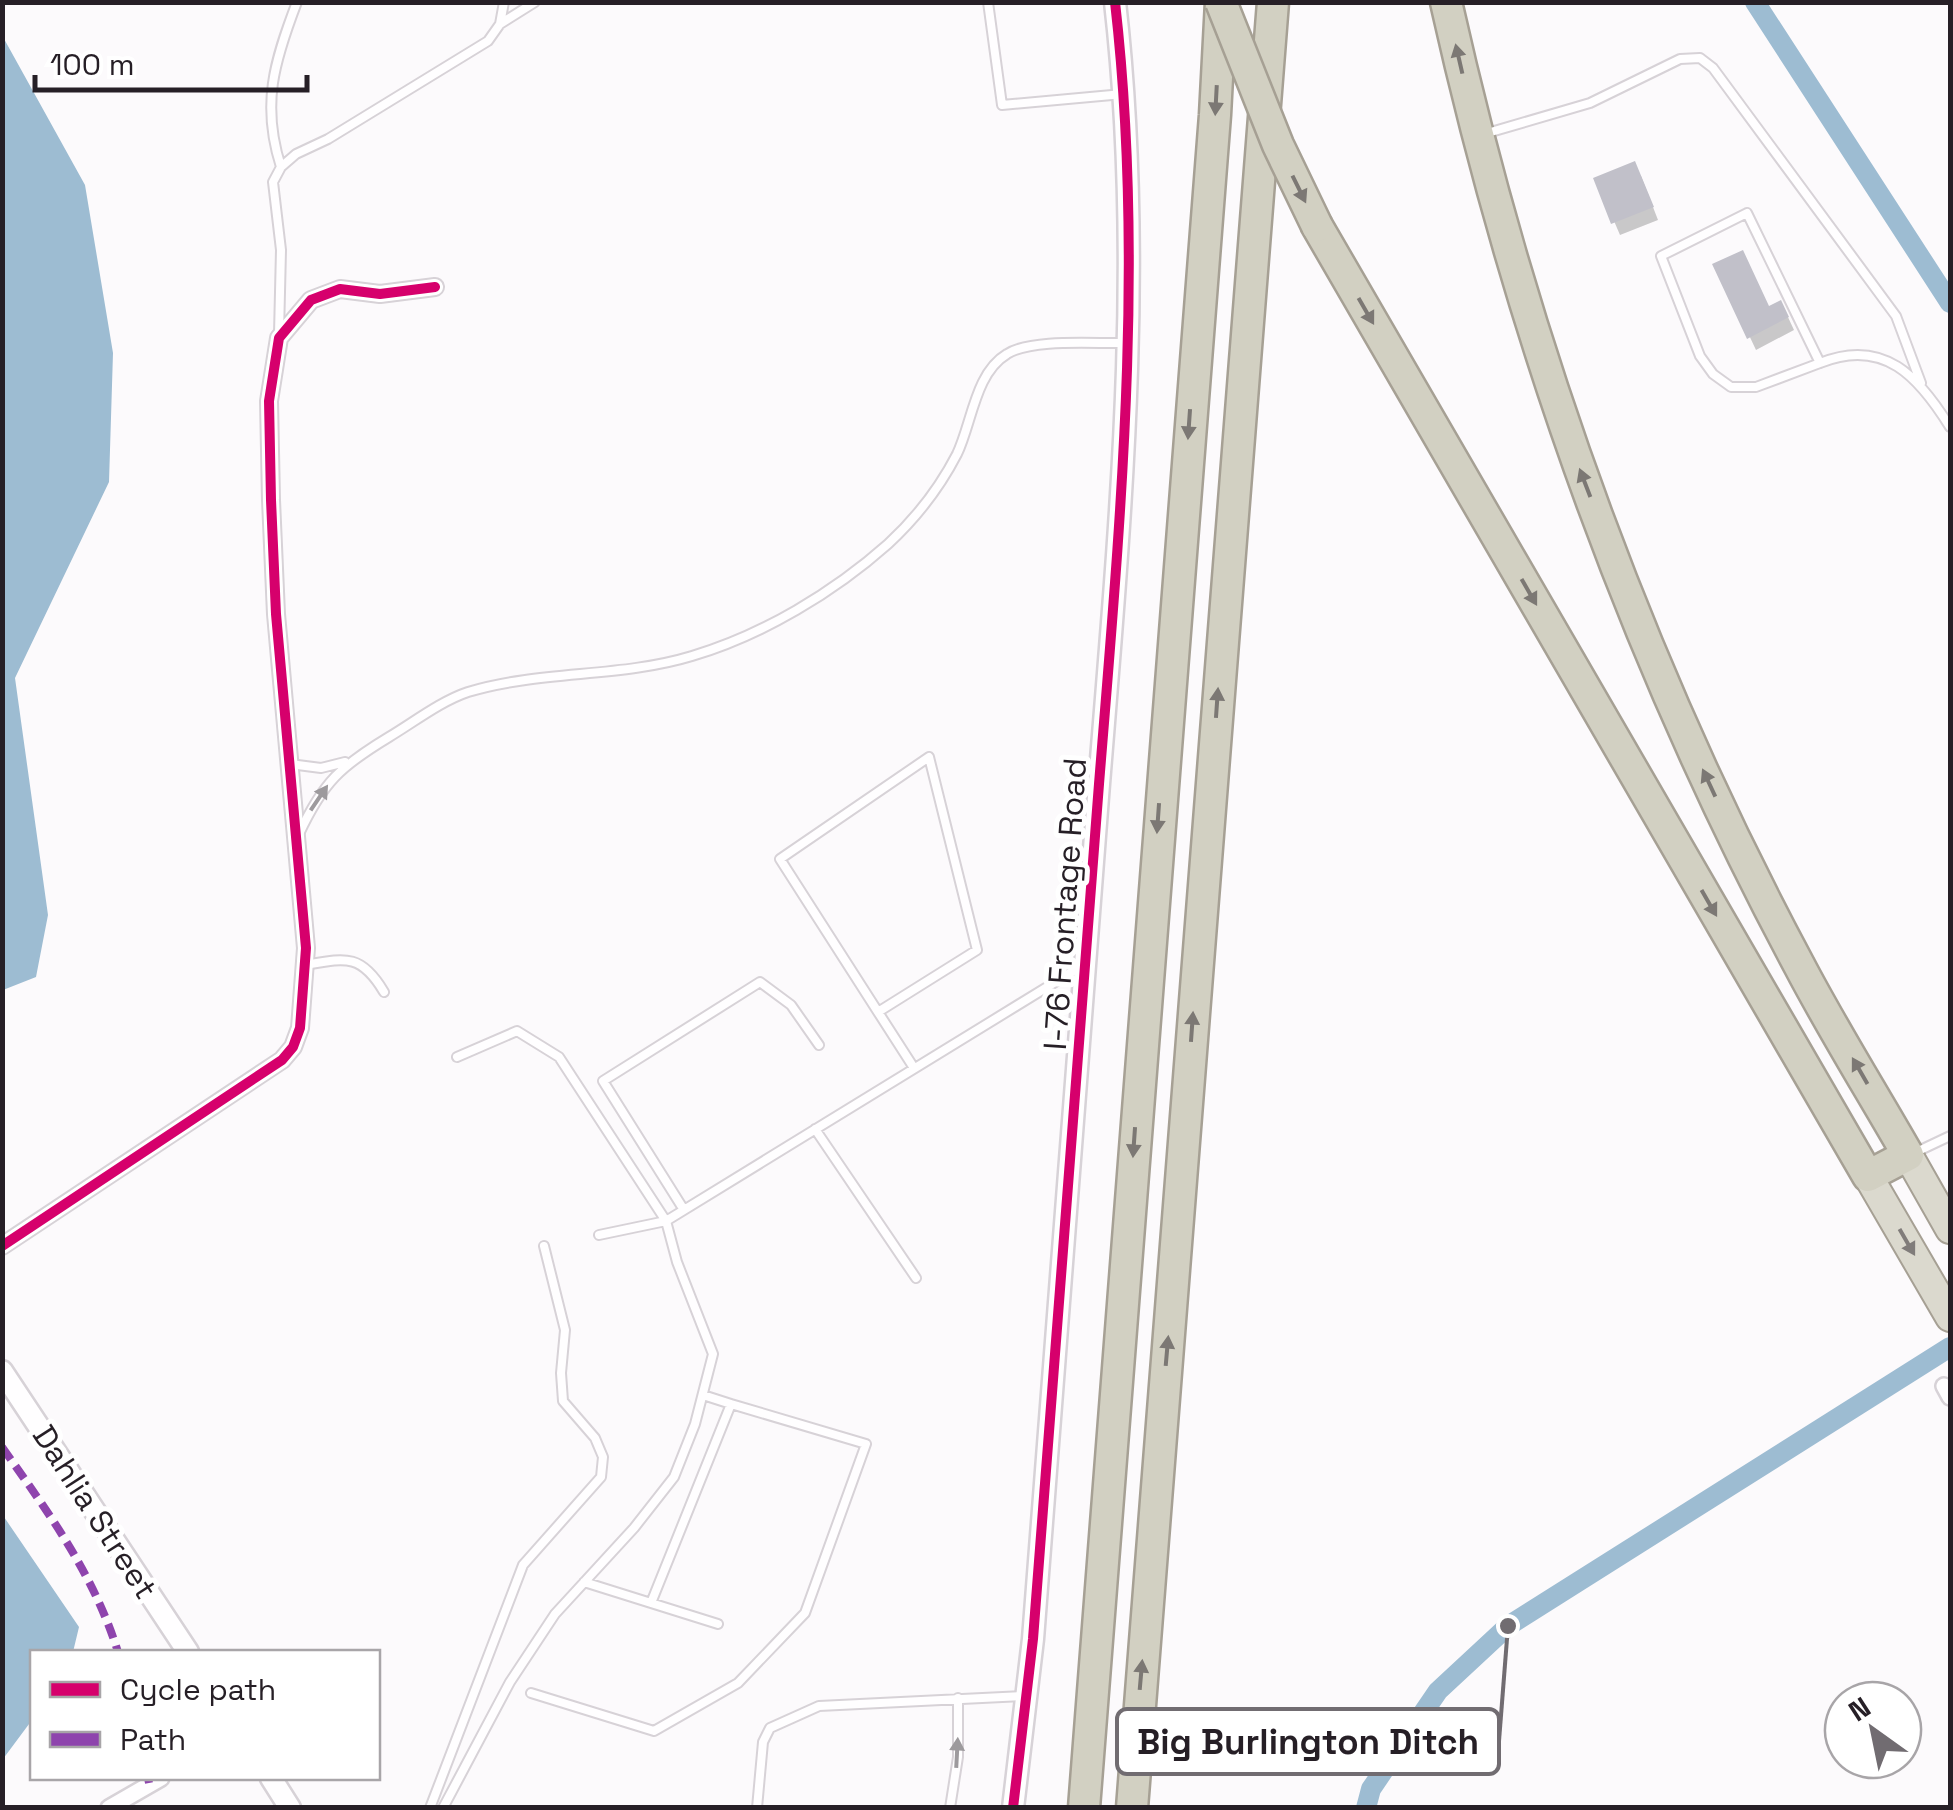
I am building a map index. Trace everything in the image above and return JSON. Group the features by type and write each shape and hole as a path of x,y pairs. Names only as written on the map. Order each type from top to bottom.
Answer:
{"highway":[{"path":"1221,2 1278,144 1317,226 1948,1312"},
{"path":"1084,1808 1221,2"},
{"path":"1132,1808 1273,2"},
{"path":"1446,2 1517,280 1580,470 1653,658 1716,798 1799,966 1950,1228"},
{"path":"1868,1176 1908,1156"}],"street":[{"name":"I-76 Frontage Road","path":"1013,1808 1026,1696 1120,509 1131,228 1115,2"},
{"path":"2,1246 282,1060 293,1046 300,1028 304,966 270,500 269,401 279,338 311,300 340,289 380,294 435,288"},
{"name":"Dahlia Street","path":"2,1370 187,1650"},
{"path":"109,1808 158,1780"},
{"path":"271,1780 290,1808"}],"lane":[{"path":"281,167 270,134 272,86 296,2"},
{"path":"500,24 504,2"},
{"path":"279,338 281,250 273,182 281,167 296,154 328,139 488,41 500,24 535,2"},
{"path":"988,2 1002,105 1124,94"},
{"path":"1478,136 1590,103 1680,59 1700,58 1713,68 1896,316 1923,387 1950,427"},
{"path":"1820,362 1747,213 1661,256 1700,356 1713,374 1730,387 1756,387 1820,362 1849,354 1874,354 1898,366 1923,387"},
{"path":"290,764 321,768 349,761 464,694 503,684 628,669 692,656 755,631 843,581 927,502 957,453 988,373 1007,353 1031,346 1127,343"},
{"path":"878,1012 977,950 929,756 780,859 878,1012 914,1068"},
{"path":"297,840 313,803 349,761"},
{"path":"304,966 343,958 364,965 384,992"},
{"path":"599,1235 666,1221 1085,963"},
{"path":"684,1210 603,1081 760,982 791,1005 819,1045"},
{"path":"443,1808 510,1682 554,1614 634,1528 674,1477 703,1396 713,1354 676,1262 666,1221 559,1057 517,1031 457,1057"},
{"path":"815,1129 916,1278"},
{"path":"1908,1156 1950,1136"},
{"path":"430,1808 523,1565 601,1477 603,1457 595,1438 564,1401 561,1374 565,1330 544,1246"},
{"path":"531,1693 654,1731 738,1683 806,1612 866,1444 703,1396"},
{"path":"651,1603 731,1404"},
{"path":"584,1582 718,1624"},
{"path":"756,1808 762,1742 770,1728 819,1706 1026,1696"},
{"path":"950,1808 958,1758 958,1698"}],"water":[{"path":"3,37 85,185 113,353 109,482 15,678 48,915 36,977 3,990"},
{"path":"2,1514 79,1627 73,1650 30,1650 30,1723 3,1759"}],"building":[{"path":"1635,161 1654,207 1611,224 1593,178"},
{"path":"1743,250 1769,306 1781,300 1789,317 1747,339 1712,264"}],"waterway":[{"path":"1755,2 1950,303"},
{"path":"1366,1808 1371,1789 1438,1691 1508,1626 1950,1347"}],"marked path":[{"path":"2,1447 83,1570 117,1650"}],"cycle path":[{"path":"1013,1808 1033,1639 1121,491 1129,296 1128,198 1115,2"},
{"path":"2,1246 282,1060 293,1047 300,1028 306,948 276,614 269,401 279,338 311,300 340,289 380,294 435,287"}],"place":[{"name":"Big Burlington Ditch","path":"1508,1626"}]}
